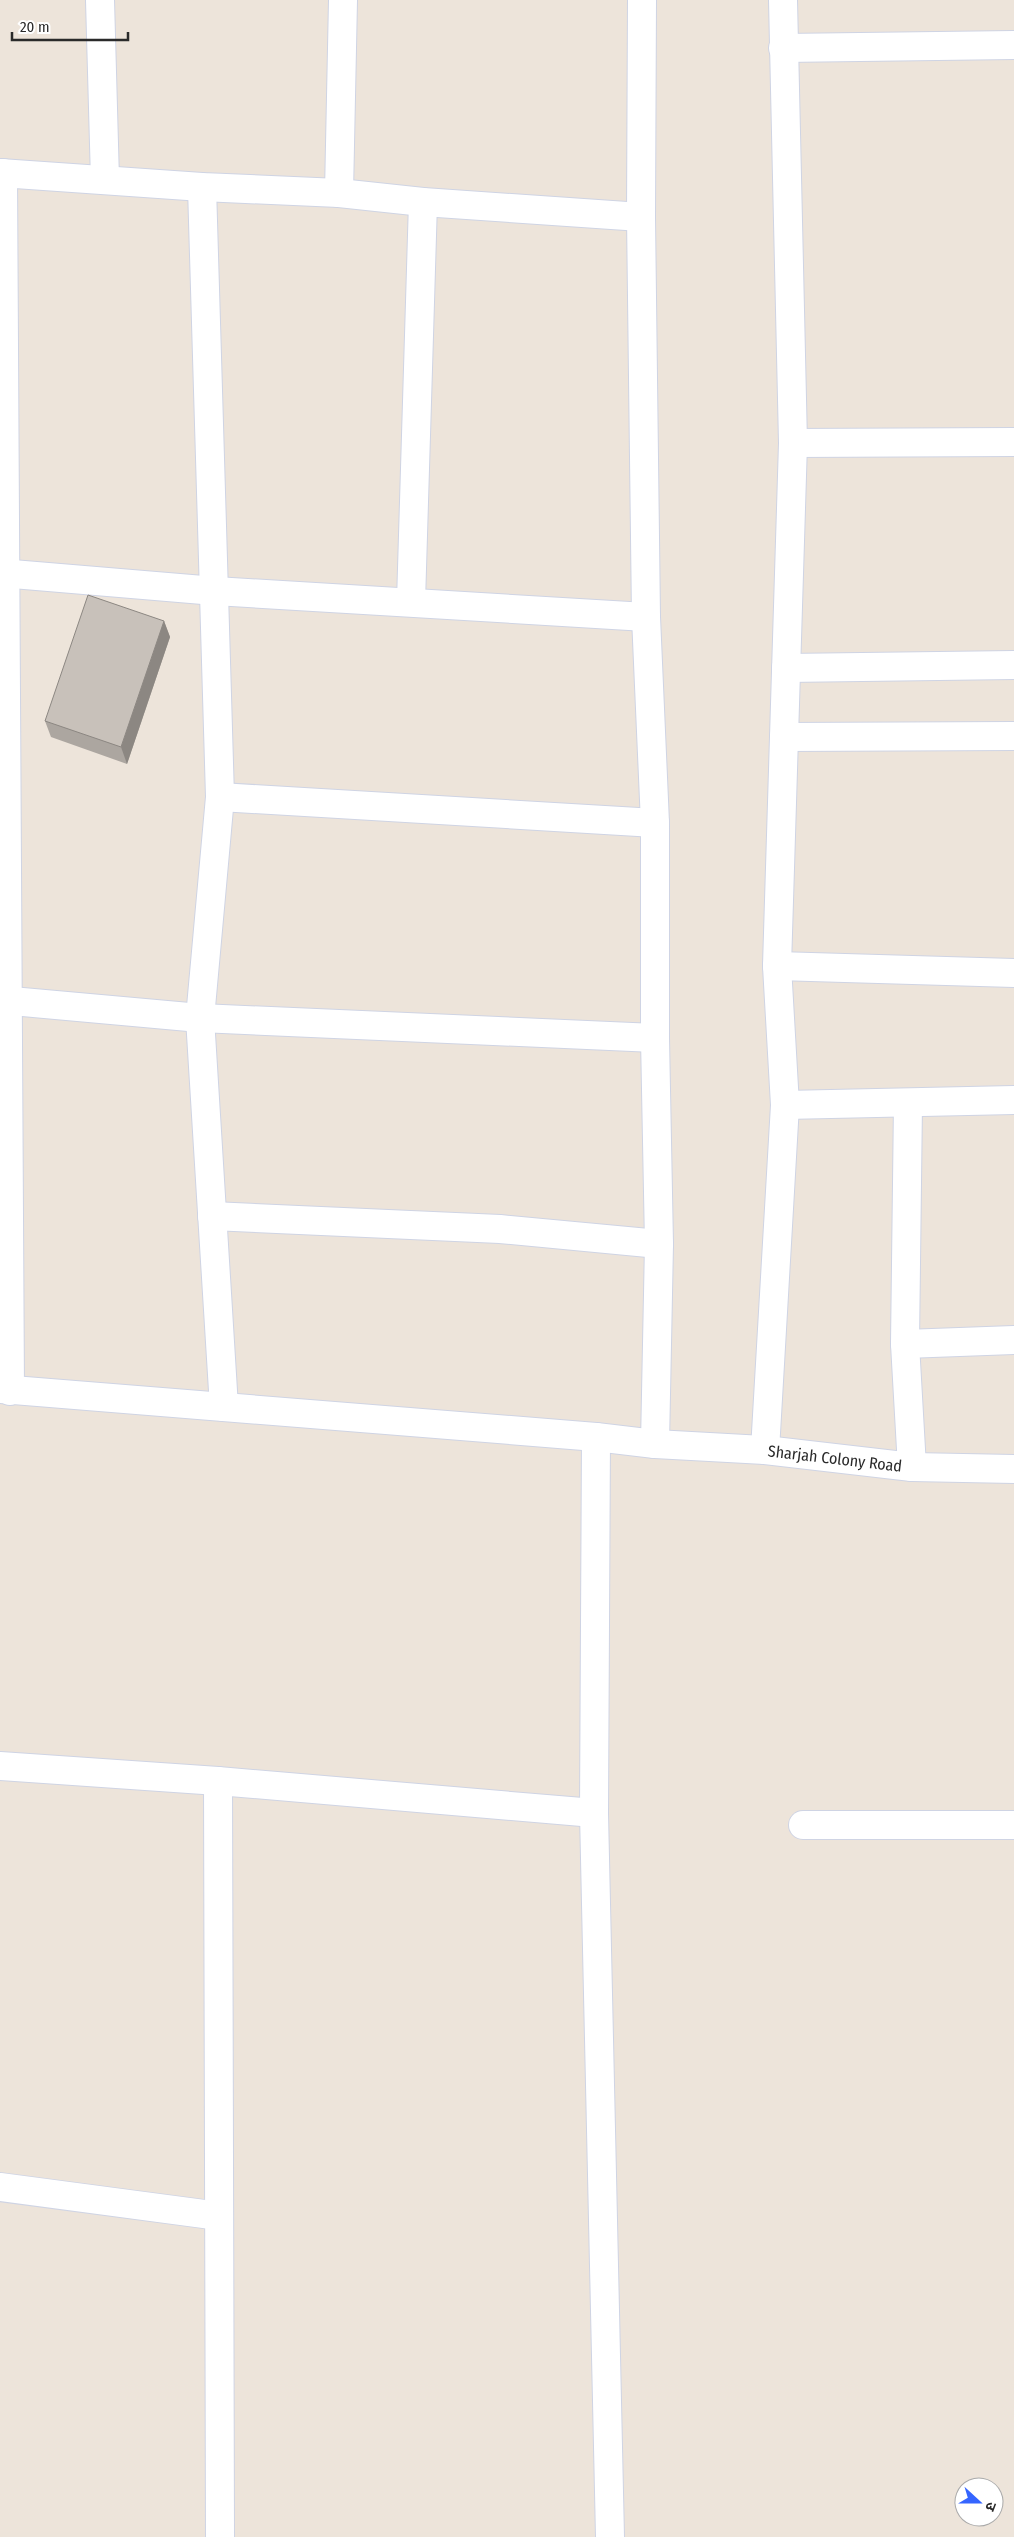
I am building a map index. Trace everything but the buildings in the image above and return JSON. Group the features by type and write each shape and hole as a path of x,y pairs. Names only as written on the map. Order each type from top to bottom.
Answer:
{"street":[{"path":"100,0 105,180"},
{"path":"339,193 343,0"},
{"path":"642,0 646,618 655,823 655,1038 659,1244 656,1444"},
{"path":"765,1450 785,1105 777,966 793,443 782,0"},
{"path":"783,48 1014,45"},
{"path":"5,1390 2,173 202,187 339,193 423,202 642,217"},
{"path":"202,187 220,797 200,1018 224,1407"},
{"path":"411,602 423,202"},
{"path":"793,443 1014,442"},
{"path":"3,573 215,591 646,618"},
{"path":"786,668 1014,665"},
{"path":"784,737 1014,736"},
{"path":"220,797 655,823"},
{"path":"777,966 1014,973"},
{"path":"5,1000 200,1018 655,1038"},
{"path":"785,1105 1014,1100"},
{"path":"908,1103 905,1344 912,1467"},
{"path":"212,1216 500,1229 659,1244"},
{"path":"905,1344 1014,1340"},
{"name":"Sharjah Colony Road","path":"5,1390 596,1437 656,1444 765,1450 912,1467 1014,1469"},
{"path":"596,1437 594,1813 610,2537"},
{"path":"0,1766 218,1781 594,1813"},
{"path":"218,1781 220,2537"},
{"path":"803,1825 1014,1825"},
{"path":"0,2187 219,2216"}]}
